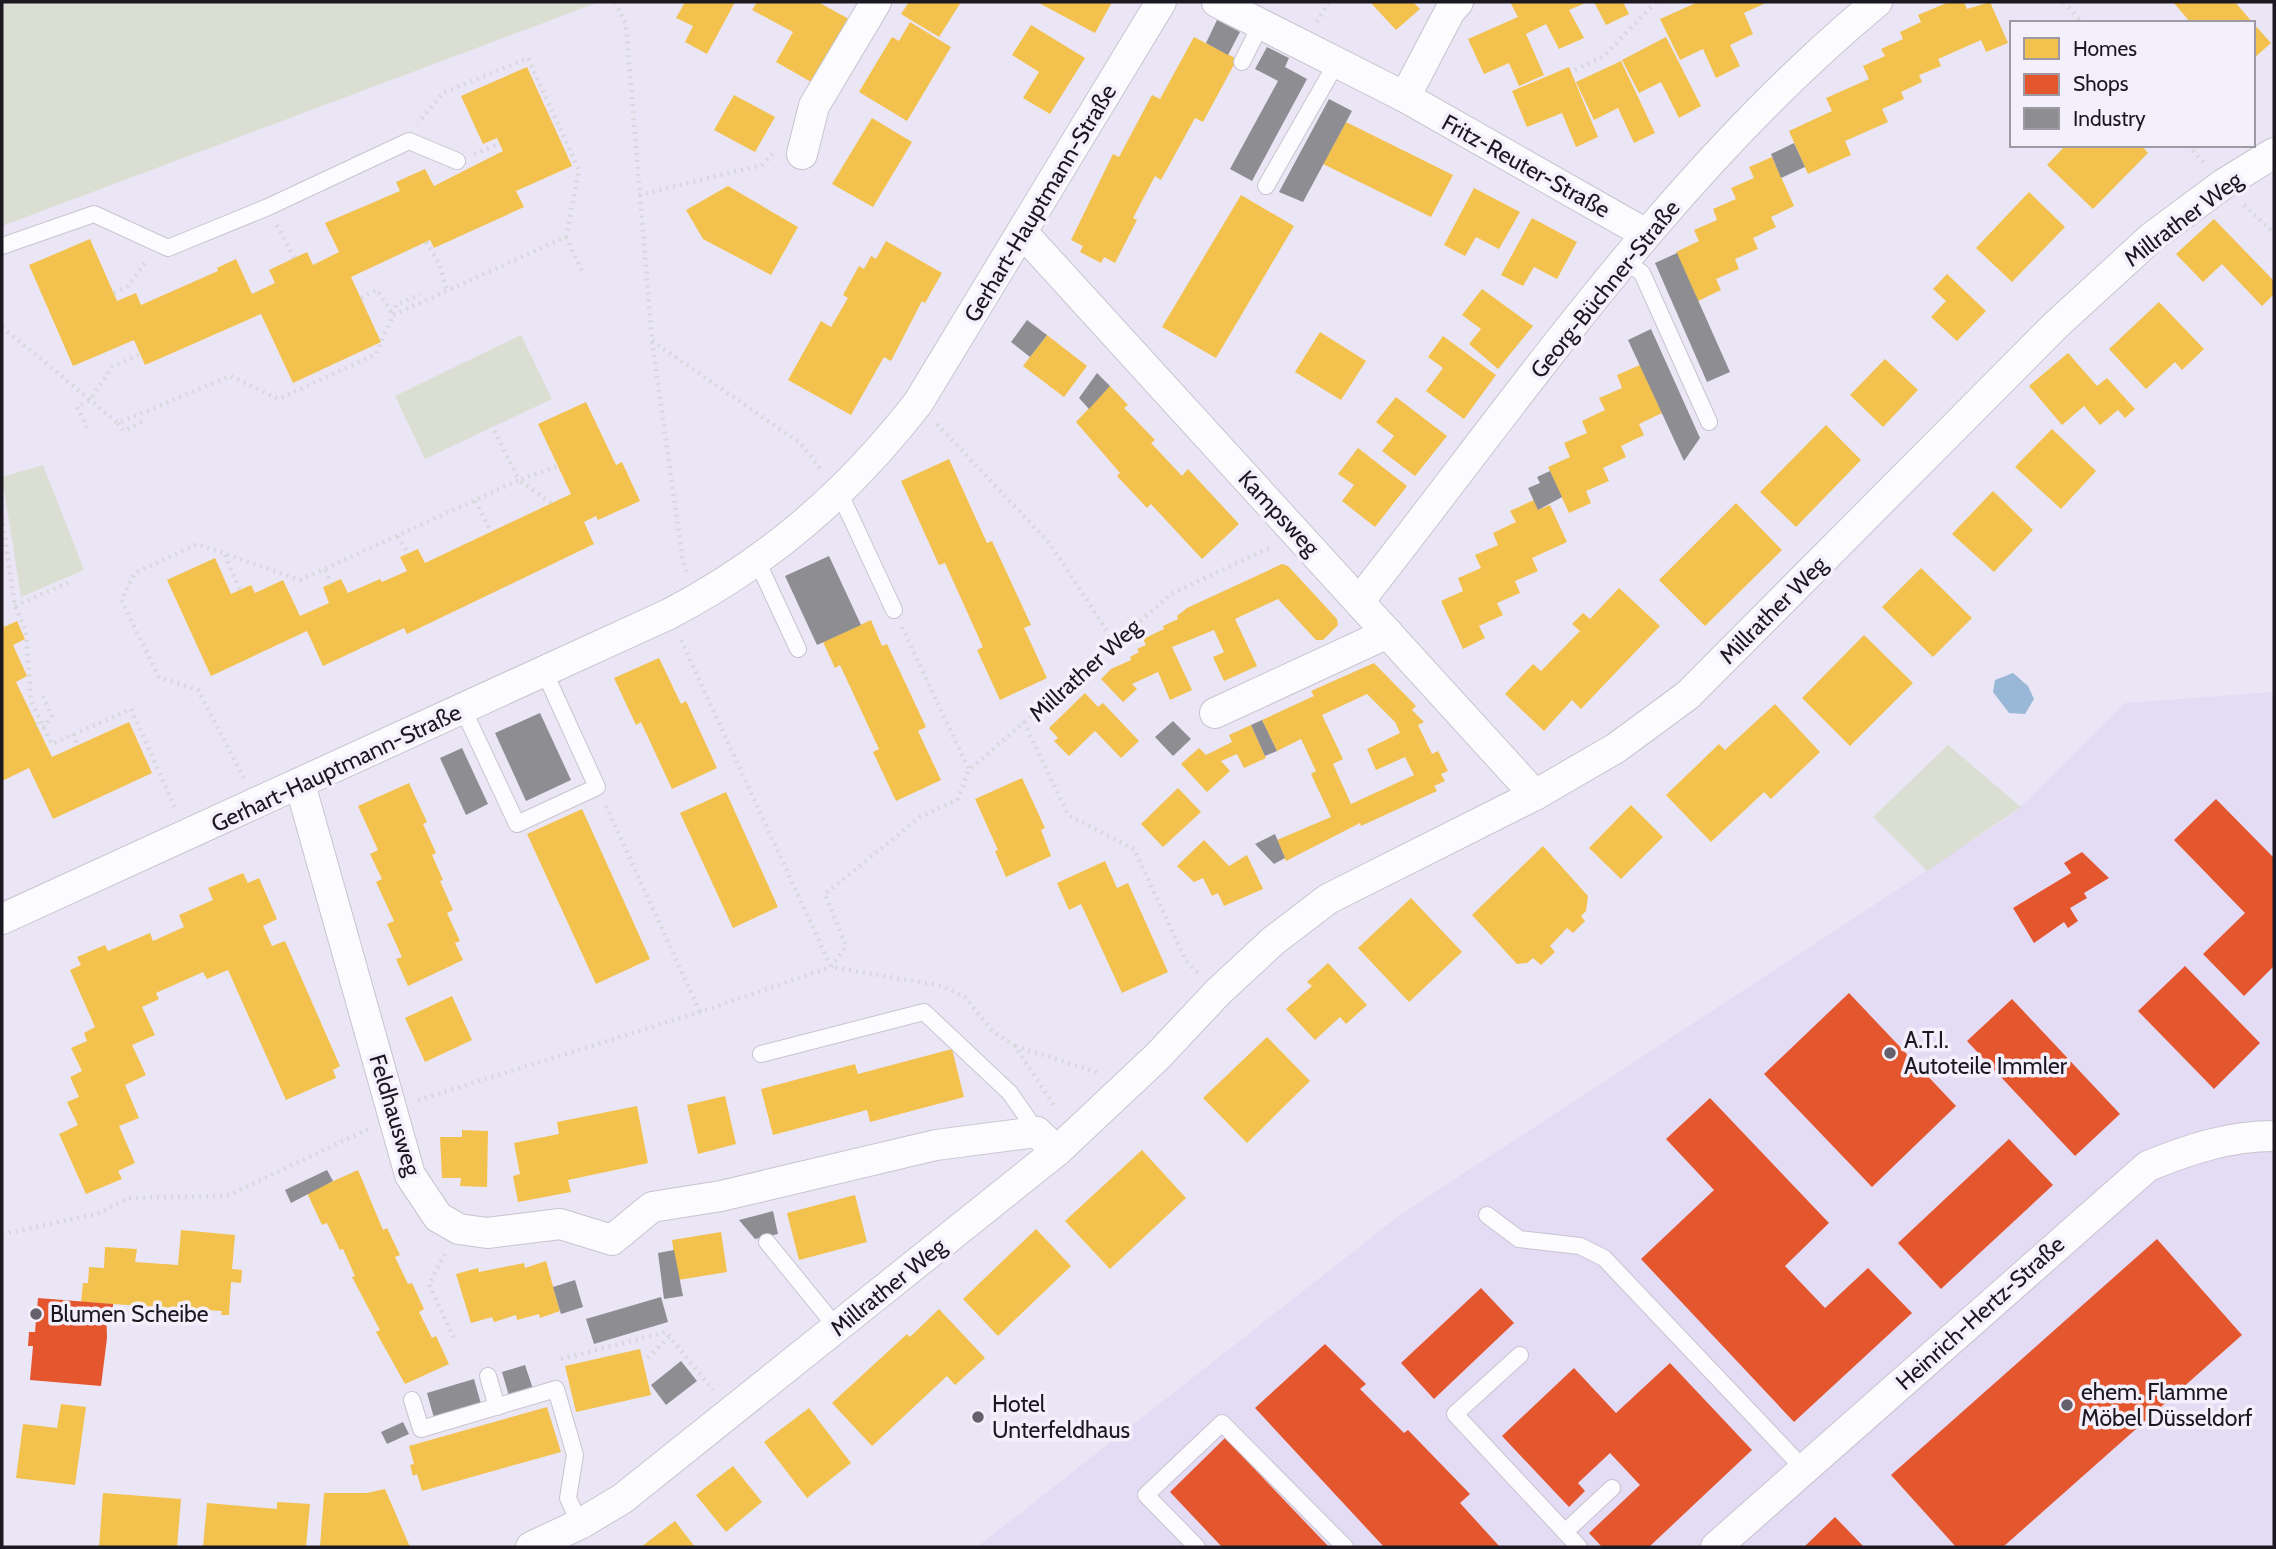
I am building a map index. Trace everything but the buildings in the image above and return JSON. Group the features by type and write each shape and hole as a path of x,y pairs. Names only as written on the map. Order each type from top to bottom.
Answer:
{"street":[{"path":"791,150 876,2"},
{"name":"Gerhart-Hauptmann-Straße","path":"2,919 187,837 669,614 758,563 840,494 879,453 918,403 1161,2"},
{"name":"Fritz-Reuter-Straße","path":"1217,2 1405,97 1646,234"},
{"path":"1405,97 1458,2"},
{"name":"Georg-Büchner-Straße","path":"1360,600 1646,234 1740,131 1877,2"},
{"name":"Millrather Weg","path":"531,1547 580,1524 622,1499 837,1328 1056,1140 1131,1083 1218,992 1273,940 1328,899 1535,795 1616,748 1688,695 2066,316 2152,237 2222,185 2274,153"},
{"name":"Kampsweg","path":"1022,232 1535,795"},
{"path":"1215,713 1388,633"},
{"name":"Feldhausweg","path":"300,784 410,1175 438,1217 459,1228 487,1233 560,1224 612,1240 652,1207 720,1196 936,1144 1056,1140"},
{"name":"Heinrich-Hertz-Straße","path":"1716,1547 2148,1166 2197,1146 2249,1136 2274,1136"}],"lane":[{"path":"1242,62 1261,24"},
{"path":"1266,186 1336,62"},
{"path":"2,246 94,214 168,248 268,206 409,141 457,161"},
{"path":"1625,261 1642,273 1709,422"},
{"path":"840,494 894,610"},
{"path":"758,563 798,649"},
{"path":"463,709 517,824 597,787 544,671"},
{"path":"761,1054 924,1012 1056,1140"},
{"path":"1488,1215 1518,1239 1580,1246 1604,1258 1804,1469"},
{"path":"767,1242 837,1328"},
{"path":"1520,1355 1455,1414 1579,1547"},
{"path":"488,1376 497,1406"},
{"path":"412,1400 421,1429 556,1389 575,1455 568,1498 580,1524"},
{"path":"1197,1547 1146,1495 1222,1423 1345,1547"},
{"path":"1566,1532 1612,1488"}],"path":[{"path":"615,2 626,24 652,341 683,562 699,598"},
{"path":"1575,70 1604,56 1656,2"},
{"path":"2064,2 2080,21"},
{"path":"409,141 418,122 443,93 528,58 579,170 566,237 584,275"},
{"path":"639,195 762,165 791,150"},
{"path":"268,206 294,258"},
{"path":"393,315 566,237"},
{"path":"426,242 439,263 447,291"},
{"path":"114,293 128,286 160,244"},
{"path":"361,298 377,290 393,315"},
{"path":"118,423 230,376 279,399 376,354 397,305 420,294"},
{"path":"2,327 118,423 124,431 146,419"},
{"path":"652,341 800,443 840,494"},
{"path":"87,428 77,407 90,400 112,367 141,354"},
{"path":"918,403 1050,544 1115,643"},
{"path":"493,428 519,480 551,503"},
{"path":"257,804 198,690 159,677 121,600 135,573 197,544 300,580 519,480 558,466"},
{"path":"475,501 491,531"},
{"path":"2,517 15,606 24,631 31,701 52,744 131,709 187,837"},
{"name":"Millrather Weg","path":"1218,992 1186,961 1134,849 1068,815 1024,722 1171,594 1299,534"},
{"path":"398,536 408,553"},
{"path":"225,554 240,590"},
{"path":"325,570 331,584"},
{"path":"15,606 69,582"},
{"path":"894,610 969,770"},
{"path":"669,614 831,967"},
{"path":"42,694 52,716 44,727"},
{"path":"831,967 846,946 825,894 920,817 957,800 969,770 1024,722"},
{"path":"36,724 44,727"},
{"path":"73,734 77,745"},
{"path":"597,787 700,1012"},
{"path":"2,1234 97,1214 129,1198 227,1196 394,1117 423,1097 700,1012 831,967 942,986 965,997 992,1031 1015,1045 1131,1083"},
{"path":"1015,1045 1056,1140"},
{"path":"456,1341 429,1284 459,1228"},
{"path":"561,1359 666,1332 731,1412"},
{"path":"648,1358 670,1336"}],"shaded area":[{"path":"2,2 599,2 2,226"},
{"path":"521,335 552,399 425,459 395,396"},
{"path":"43,465 84,570 21,597 2,477"},
{"path":"2274,692 2274,1547 977,1547 1400,1215 2013,814 2125,703"},
{"path":"1948,745 2021,807 1927,871 1873,817"}],"water":[{"path":"2013,673 2028,686 2034,699 2025,714 2009,713 1993,692 1995,680"}],"place":[{"name":"A.T.I. Autoteile Immler","path":"1890,1053"},
{"name":"Blumen Scheibe","path":"36,1314"},
{"name":"ehem. Flamme Möbel Düsseldorf","path":"2067,1405"},
{"name":"Hotel Unterfeldhaus","path":"978,1417"}]}
